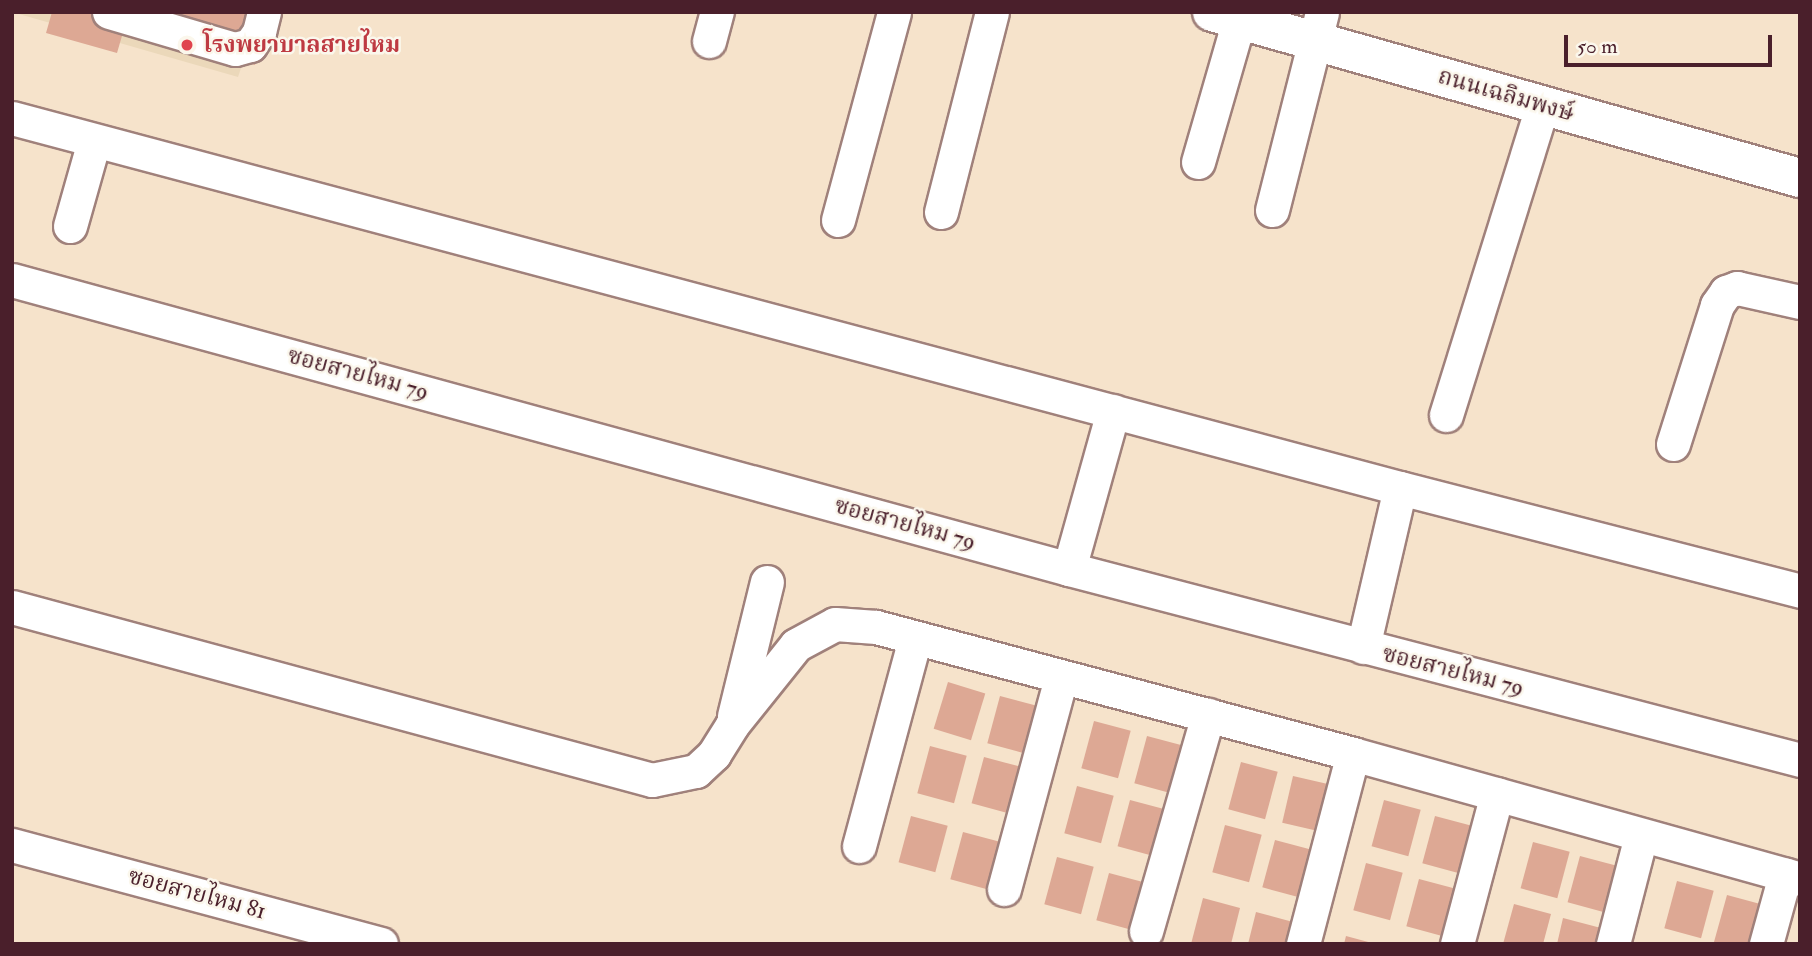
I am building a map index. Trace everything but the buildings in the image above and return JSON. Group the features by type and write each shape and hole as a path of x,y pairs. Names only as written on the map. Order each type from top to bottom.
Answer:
{"main road":[{"name":"ถนนเฉลิมพงษ์","path":"1226,16 1317,26 1542,106 1800,178"}],"street":[{"path":"109,12 235,49 250,45 259,32 264,12"},
{"path":"838,220 894,12"},
{"path":"941,212 992,12"},
{"path":"1198,162 1226,16"},
{"path":"1272,210 1317,26"},
{"path":"1446,415 1542,106"},
{"path":"12,118 1400,488 1800,591"},
{"path":"70,226 94,141"},
{"name":"ซอยสายไหม 79","path":"12,279 1069,569 1800,760"},
{"path":"1673,444 1717,305 1726,292 1737,288 1800,302"},
{"path":"1069,569 1113,411"},
{"path":"1363,647 1400,488"},
{"path":"732,725 767,582"},
{"path":"12,607 652,780 696,771 714,754 732,725 796,645 835,624 876,627 1353,754 1792,877 1766,944"},
{"path":"859,846 915,639"},
{"path":"1004,889 1061,678"},
{"path":"1146,931 1208,715"},
{"path":"1303,944 1353,754"},
{"path":"1457,944 1497,794"},
{"path":"1614,944 1641,836"},
{"name":"ซอยสายไหม 81","path":"12,845 381,944"}],"shaded area":[{"name":"โรงพยาบาลสายไหม","path":"12,12 260,12 238,77"}],"place":[{"name":"โรงพยาบาลสายไหม","path":"187,45"}]}
